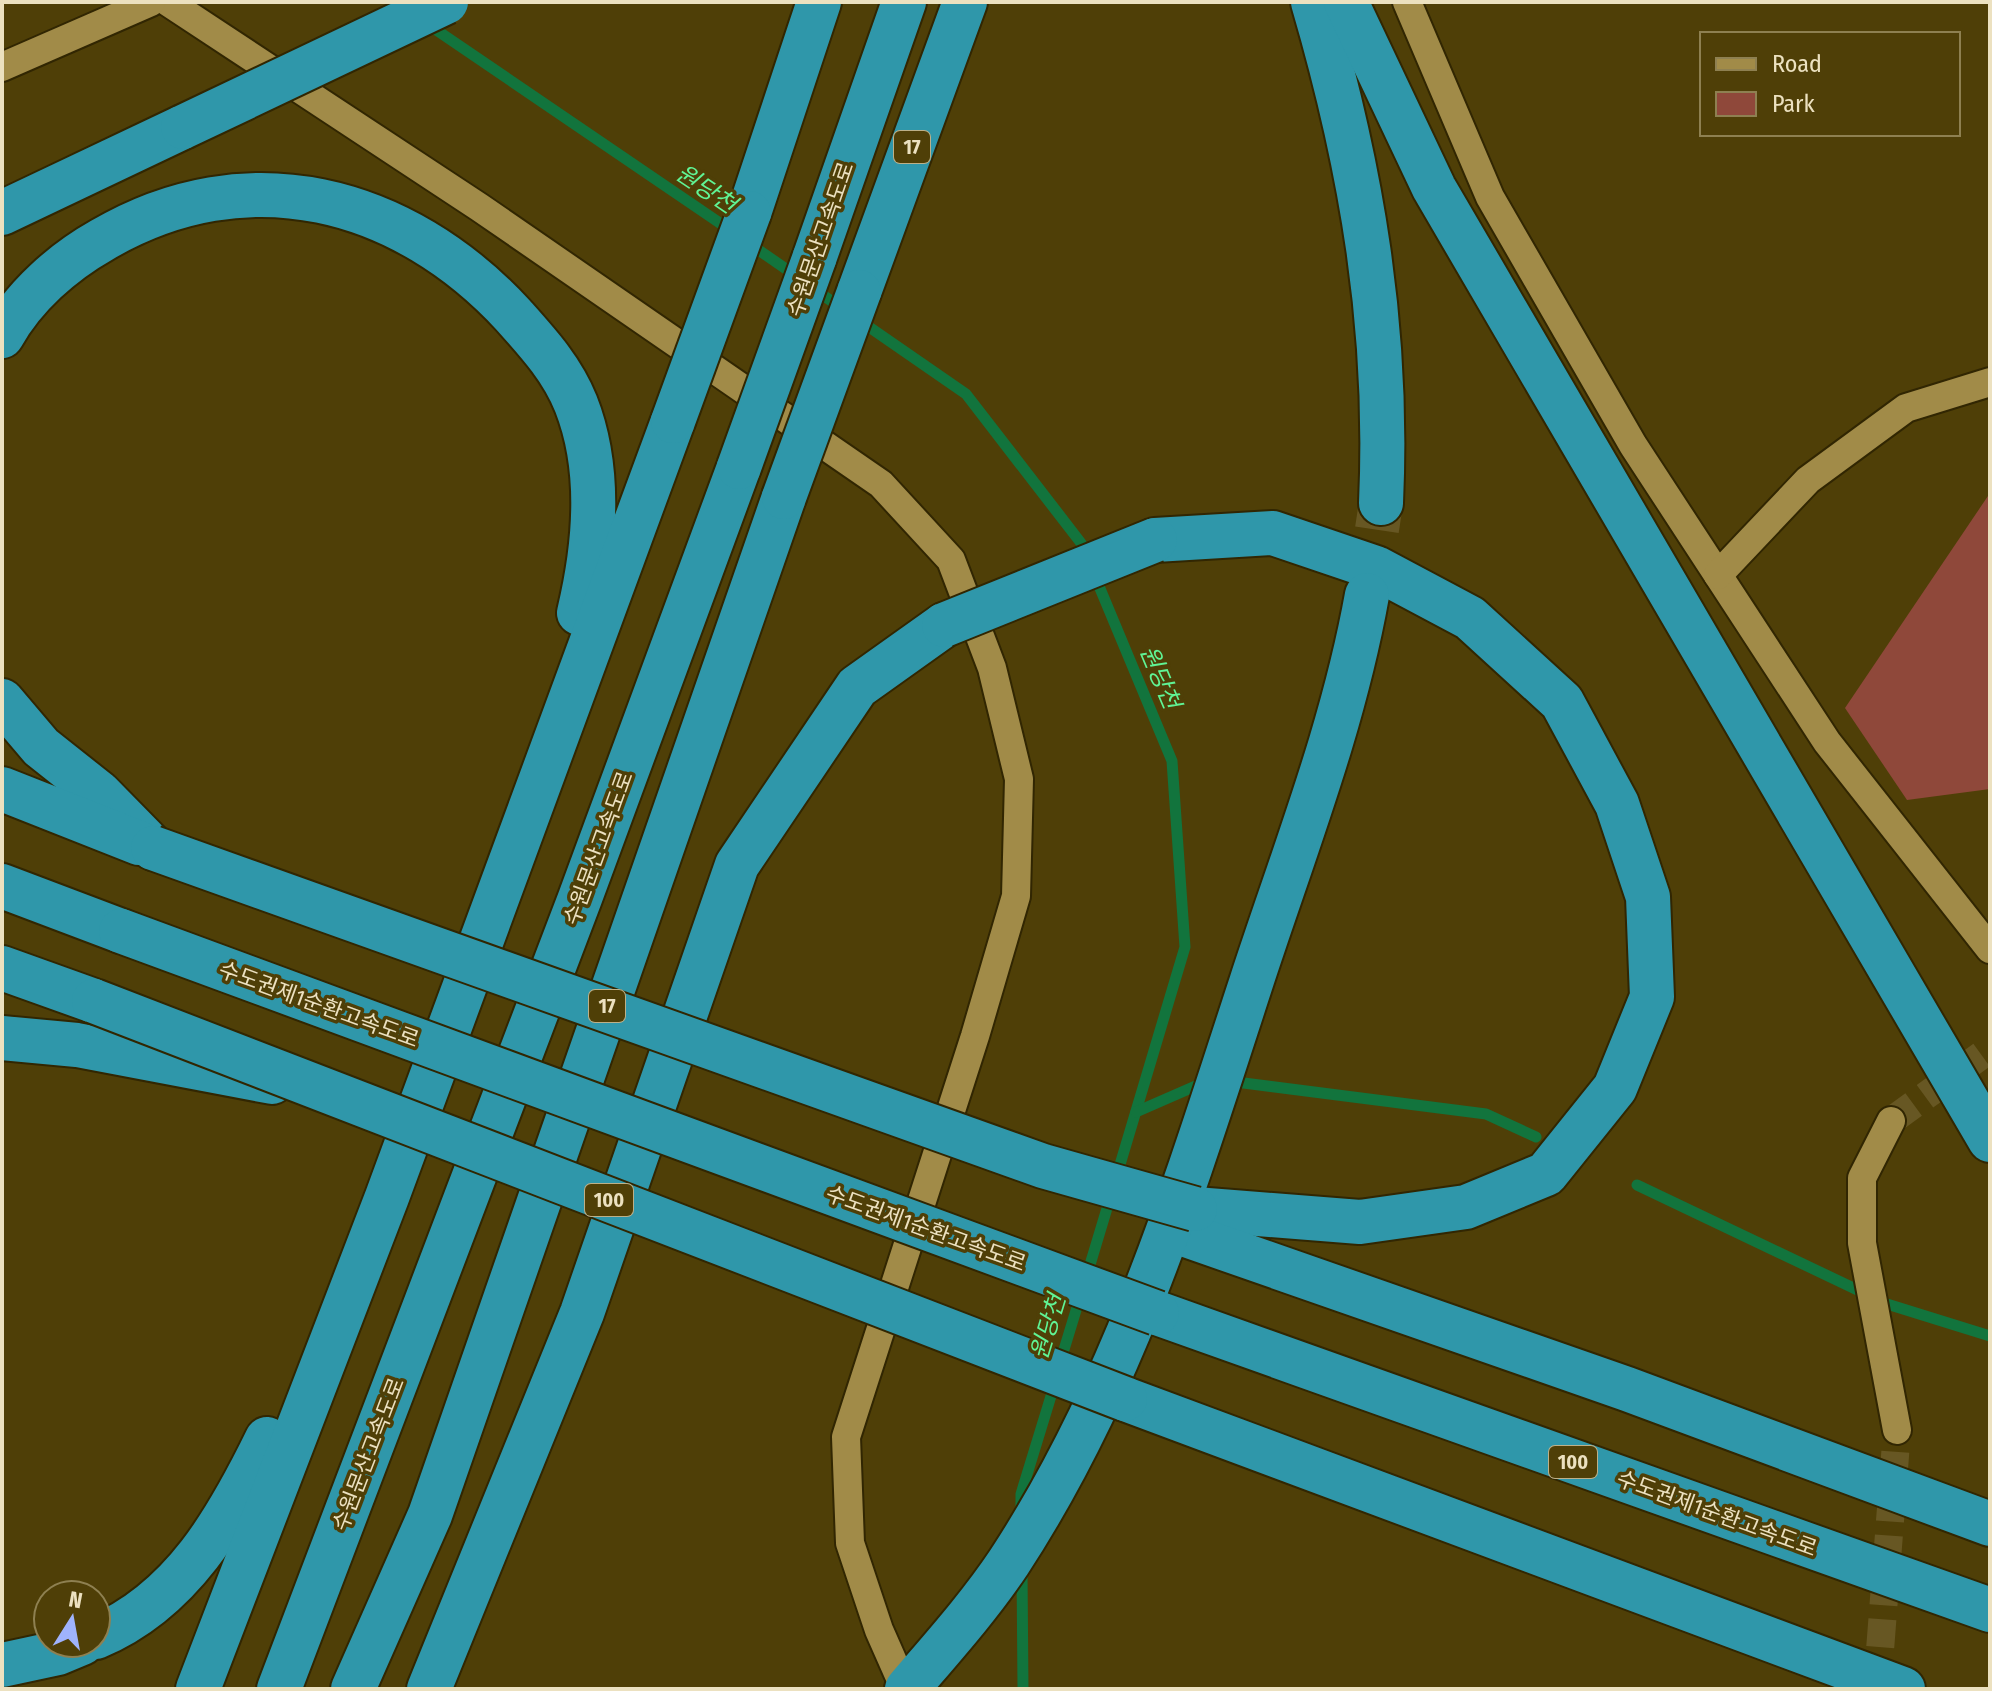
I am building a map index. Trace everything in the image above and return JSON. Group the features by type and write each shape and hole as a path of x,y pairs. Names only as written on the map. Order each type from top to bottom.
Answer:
{"highway":[{"path":"2,213 446,2"},
{"path":"198,1689 387,1197 502,876 673,421 749,213 819,2"},
{"name":"수원문산고속도로","path":"279,1689 575,913 739,467 904,2"},
{"name":"17","path":"353,1689 430,1515 784,497 965,2"},
{"path":"1313,2 1356,169 1372,255 1381,350 1381,503"},
{"path":"1346,2 1434,188 1990,1140"},
{"path":"2,336 42,286 82,252 109,236 159,213 205,200 248,195 299,197 350,207 396,225 443,251 486,286 561,372 580,419 589,456 594,507 588,574 572,645 502,876"},
{"path":"429,1689 582,1313 737,865 857,687 944,625 1155,540 1273,533 1376,568 1470,618 1562,702 1617,804 1648,897 1652,997 1615,1088 1546,1174 1466,1207 1360,1222 1190,1222"},
{"path":"906,1689 999,1575 1046,1502 1088,1420 1153,1275 1207,1124 1336,730 1355,658 1367,595"},
{"path":"2,701 41,747 99,793 153,848"},
{"path":"2,789 153,848 1043,1166 1990,1524"},
{"name":"수도권제1순환고속도로","path":"2,886 1157,1313 1990,1610"},
{"name":"100","path":"2,968 1125,1399 1903,1689"},
{"path":"2,1038 77,1045 333,1094"},
{"path":"112,1630 158,1599 201,1555 234,1507 387,1197"},
{"path":"2,1665 32,1659"}],"street":[{"path":"2,67 151,2"},
{"path":"168,2 479,207 881,484 951,560 992,668 1019,779 1016,896 975,1036 846,1437 850,1543 879,1630 906,1689"},
{"path":"1407,2 1490,197 1633,445 1827,742 1990,948"},
{"path":"1718,575 1808,480 1906,408 1990,382"},
{"path":"1891,1121 1862,1178 1862,1243 1897,1430"}],"green space":[{"path":"1990,493 1990,789 1907,800 1845,708"}],"waterway":[{"name":"원당천","path":"426,23 733,232"},
{"name":"원당천","path":"747,242 799,278"},
{"name":"원당천","path":"813,288 844,310"},
{"name":"원당천","path":"859,320 966,394 1081,543 1087,558"},
{"name":"원당천","path":"1094,574 1172,761 1185,947 1116,1178"},
{"path":"1136,1112 1207,1081"},
{"path":"1228,1081 1486,1114 1536,1137"},
{"path":"1637,1185 1887,1304 1990,1336"},
{"name":"원당천","path":"1086,1278 1111,1195"},
{"name":"원당천","path":"1059,1366 1081,1294"},
{"name":"원당천","path":"1021,1512 1021,1494 1055,1383"},
{"name":"원당천","path":"1022,1570 1023,1689"}],"tunnel":[{"path":"1367,595 1381,503"},
{"path":"1891,1121 1990,1049"},
{"path":"1877,1689 1897,1430"}]}
